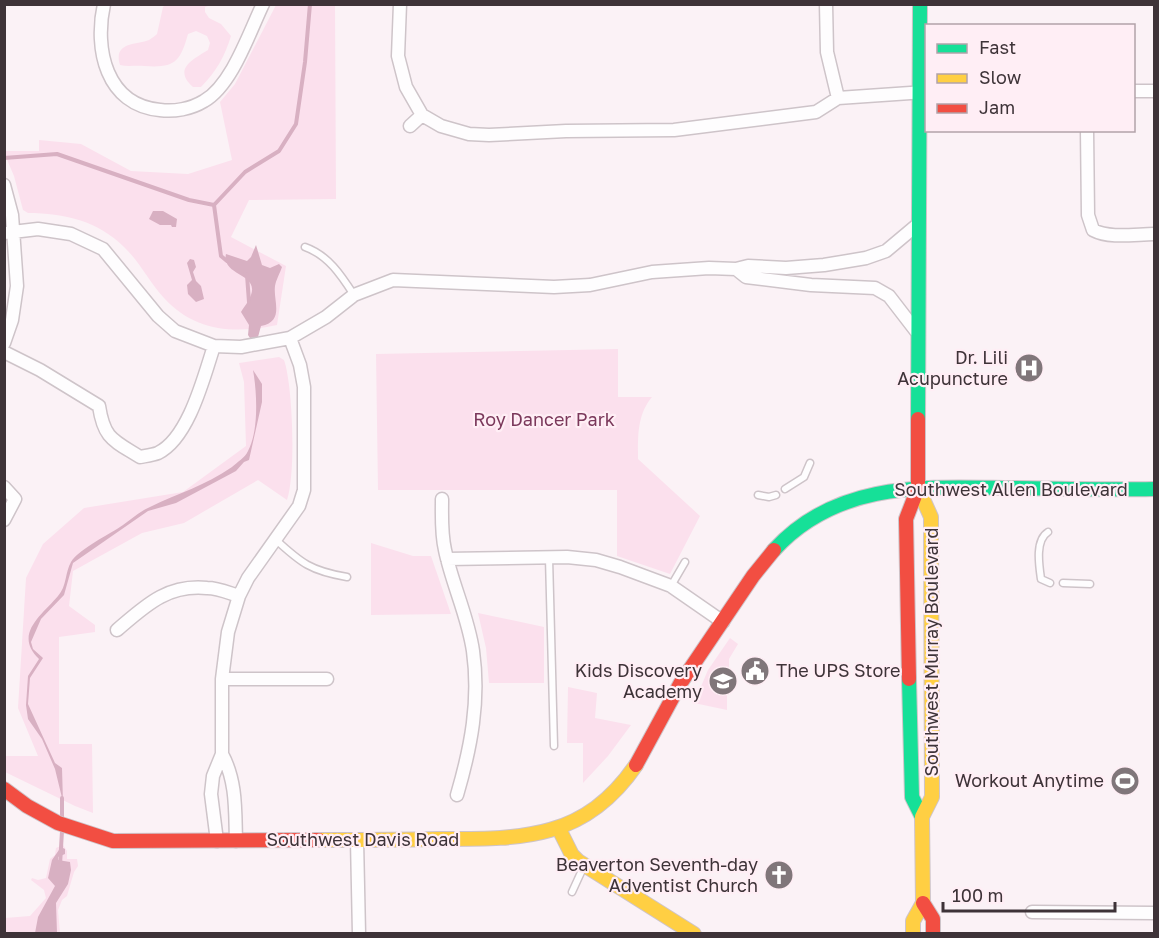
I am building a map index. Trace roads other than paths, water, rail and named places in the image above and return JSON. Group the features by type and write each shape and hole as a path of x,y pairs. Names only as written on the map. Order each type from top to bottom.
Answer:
{"main road":[{"name":"Southwest Murray Boulevard","path":"913,933 913,921 923,903 922,817 912,797 906,519 918,488 917,225 923,92 920,4"},
{"name":"Southwest Murray Boulevard","path":"918,488 931,517 932,797 922,817"},
{"name":"Southwest Allen Boulevard","path":"559,829 592,811 621,786 643,753 676,689 772,550 815,515 852,499 888,490 918,488 1155,489"},
{"name":"Southwest Davis Road","path":"4,789 45,816 72,830 113,841 505,839 532,836 559,829"},
{"path":"559,829 572,855 694,933"},
{"name":"Southwest Murray Boulevard","path":"923,903 933,919 933,933"}],"street":[{"path":"104,4 100,24 102,58 109,76 124,96 145,109 169,111 188,108 204,102 219,89 233,66 262,4"},
{"path":"400,4 398,56 406,87 422,115 441,126 469,134 489,135 566,130 674,130 818,116 838,98 923,92"},
{"path":"826,4 827,52 838,98"},
{"path":"1135,91 1155,91"},
{"path":"410,126 422,115"},
{"path":"1087,132 1088,215 1093,230 1102,234 1155,234"},
{"path":"4,185 12,216 9,232 17,286 12,320 4,344"},
{"path":"9,232 38,229 71,234 103,249 158,316 175,331 214,346 241,347 290,338 326,317 354,295 393,280 554,287 590,285 652,272 709,268 736,270 748,266 786,268 824,265 866,258 886,251 917,225"},
{"path":"736,270 746,277 811,285 875,288 889,296 917,332"},
{"path":"217,841 211,794 213,776 222,754 222,679 228,632 239,596 253,570 299,506 304,490 304,387 300,365 290,338"},
{"path":"4,352 40,370 99,406 102,424 107,435 140,457 158,453 175,439 196,403 214,346"},
{"path":"4,487 15,499 4,520"},
{"path":"442,499 442,536 473,651 477,694 474,728 457,795"},
{"path":"447,560 567,557 596,560 671,586 723,622"},
{"path":"117,630 160,596 183,588 208,588 239,596"},
{"path":"222,679 327,679"},
{"path":"222,754 228,765 234,793 236,841"},
{"path":"357,840 359,933"},
{"path":"1032,912 1155,913"},
{"path":"666,933 674,921"}],"lane":[{"path":"305,247 317,252 332,265 354,295"},
{"path":"785,489 804,477 810,463"},
{"path":"758,495 769,497 776,495"},
{"path":"1048,532 1040,543 1039,570 1041,579 1050,583"},
{"path":"274,539 298,560 323,573 347,577"},
{"path":"549,557 554,746"},
{"path":"671,586 685,562"},
{"path":"1063,583 1090,584"},
{"path":"572,892 585,865"}],"waterway":[{"path":"227,261 221,256 214,205 245,172 279,151 296,124 310,4"},
{"path":"4,158 57,154 189,200 214,205"},
{"path":"245,274 247,275 249,302"},
{"path":"62,798 62,817"},
{"path":"60,865 62,831"}],"place":[{"name":"Dr. Lili Acupuncture","path":"1029,368"},
{"name":"The UPS Store","path":"755,671"},
{"name":"Kids Discovery Academy","path":"723,681"},
{"name":"Workout Anytime","path":"1125,781"},
{"name":"Beaverton Seventh-day Adventist Church","path":"779,875"}],"park label":[{"name":"Roy Dancer Park","path":"544,420"}]}
